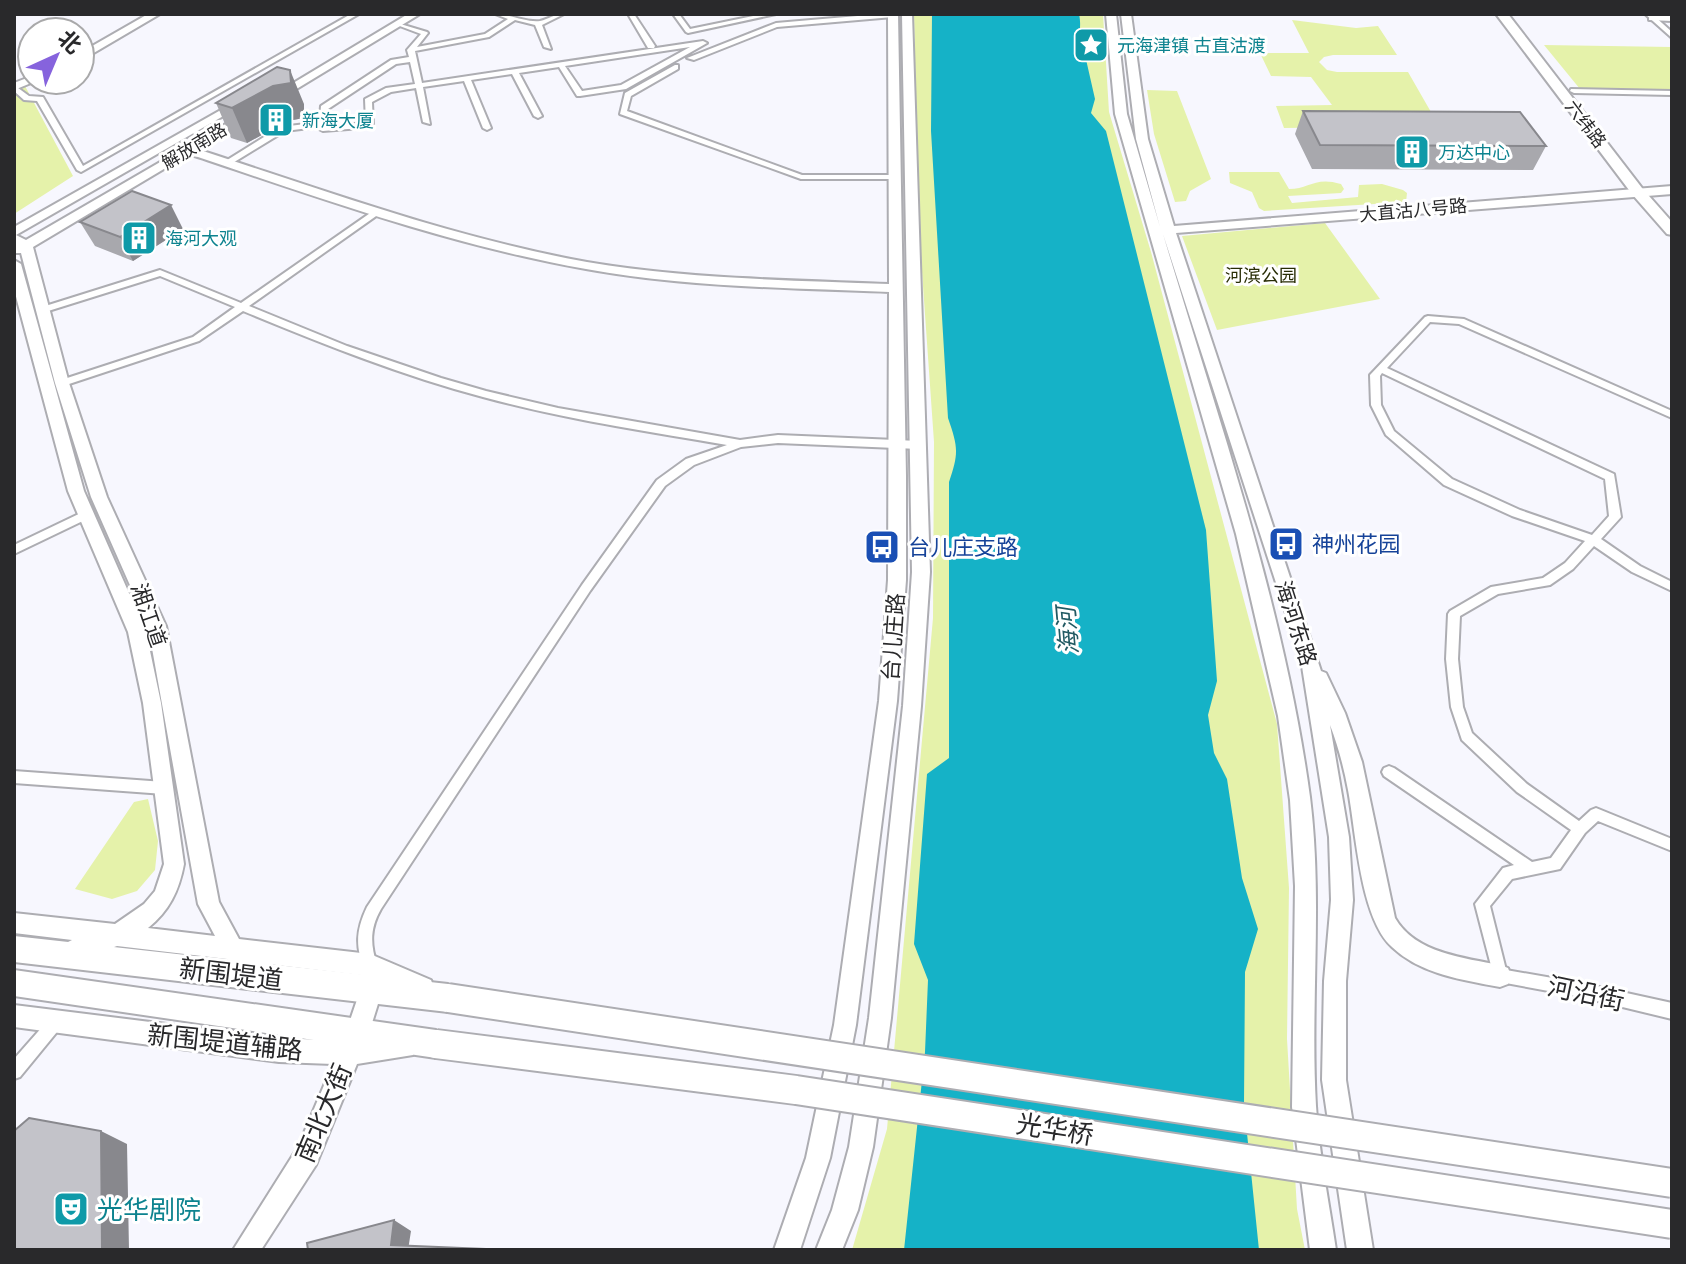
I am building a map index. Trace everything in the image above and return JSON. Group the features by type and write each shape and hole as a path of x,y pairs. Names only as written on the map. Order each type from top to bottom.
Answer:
{"highway":[{"name":"新围堤道","path":"14,949 281,979 370,978 448,998"},
{"name":"新围堤道","path":"14,983 354,1042 436,1044"},
{"name":"光华桥","path":"448,998 1672,1183"},
{"name":"光华桥","path":"436,1044 812,1093 1672,1224"}],"main road":[{"name":"六纬路","path":"1502,14 1643,191 1672,216"},
{"name":"六纬路","path":"1516,14 1672,231"}],"street":[{"path":"96,49 155,14"},
{"path":"14,87 27,98 40,99 81,170 356,14"},
{"path":"271,85 396,19 415,14"},
{"path":"498,14 538,24 561,14"},
{"path":"631,14 651,46"},
{"path":"676,14 688,31 773,14"},
{"path":"893,177 801,177 623,112 628,95 701,53 776,25 898,14"},
{"name":"台儿庄路","path":"829,1250 845,1210 861,1147 880,1018 912,706 919,602 897,288 893,177 898,14"},
{"name":"台儿庄路","path":"787,1250 818,1158 847,1010 888,701 909,445 898,14"},
{"name":"海河东路","path":"1111,14 1121,114 1310,660 1339,837 1342,900 1335,981 1334,1080 1360,1250"},
{"name":"海河东路","path":"1126,14 1137,117 1161,231 1244,534 1288,716 1300,800 1306,886 1304,1107 1323,1250"},
{"path":"1651,16 1672,18"},
{"path":"1651,16 1672,36"},
{"path":"514,18 487,36 412,54 394,62 324,108 323,129 370,125 368,101 389,90 703,43 623,87 580,94 562,66"},
{"path":"396,19 425,33 412,54 427,122"},
{"path":"267,102 396,19"},
{"path":"538,24 548,47"},
{"path":"514,70 538,116"},
{"path":"467,78 487,128"},
{"path":"1574,91 1672,93"},
{"name":"解放南路","path":"17,242 258,92"},
{"name":"解放南路","path":"17,242 189,150 254,110"},
{"path":"228,162 283,129 306,126"},
{"path":"189,150 376,212 489,244 590,266 756,283 897,288"},
{"name":"大直沽八号路","path":"1161,231 1672,190"},
{"path":"62,383 196,339 376,212"},
{"name":"湘江道","path":"17,242 42,310 99,497 157,626 209,904 233,949 248,964 281,979"},
{"name":"湘江道","path":"14,264 47,392 85,515 129,608 137,632 152,703 174,864 173,879 156,909 117,936 61,955"},
{"path":"42,310 160,273 287,327 402,369 532,406 740,444"},
{"path":"1672,415 1461,321 1428,319 1375,375 1376,405 1390,433 1448,482 1516,513 1594,540 1636,569 1672,587"},
{"path":"1381,369 1610,477 1615,517 1569,566 1546,582 1495,590 1454,614 1452,659 1457,707 1467,736 1522,788 1580,829"},
{"path":"14,923 233,949 370,978 363,947 364,926 376,904 640,508 661,483 675,471 710,453 740,444 778,439 909,445"},
{"path":"14,550 85,515"},
{"path":"1310,660 1337,712 1355,775 1387,927 1409,949 1441,964 1500,976 1482,904 1508,873 1555,864 1580,829 1596,814 1672,845"},
{"path":"1389,772 1531,869"},
{"path":"14,777 164,788"},
{"name":"河沿街","path":"1500,976 1581,990 1672,1011"},
{"name":"南北大街","path":"246,1250 307,1156 354,1042 370,978"},
{"name":"新围堤道辅路","path":"14,1016 279,1050 354,1042"},
{"path":"14,1071 56,1021"}],"green space":[{"path":"914,14 1103,14 1109,112 1151,252 1277,724 1289,888 1287,1039 1297,1209 1305,1250 852,1250 887,1129 933,618 934,442 918,215"},
{"path":"1292,20 1356,28 1378,26 1397,55 1333,55 1319,62 1327,70 1337,72 1408,72 1439,126 1284,128 1276,106 1332,105 1311,77 1271,76 1260,53 1309,53"},
{"path":"1544,45 1672,47 1672,90 1580,89"},
{"path":"14,89 16,96 30,96 73,176 14,214"},
{"path":"1147,90 1177,91 1211,179 1190,191 1186,201 1175,202 1154,134"},
{"path":"1229,172 1279,172 1289,189 1325,181 1341,184 1344,189 1341,193 1288,196 1292,203 1358,197 1359,185 1382,184 1407,193 1406,202 1264,211 1259,208 1252,192 1230,183"},
{"name":"河滨公园","path":"1325,223 1380,299 1217,330 1182,236"},
{"path":"148,799 158,841 155,870 137,891 112,899 75,889 134,802"}],"water":[{"name":"海河","path":"932,14 1079,14 1078,50 1085,55 1095,99 1091,113 1106,131 1206,530 1217,681 1208,715 1214,753 1227,779 1242,878 1258,929 1245,972 1244,1104 1259,1250 904,1250 925,1052 928,980 914,944 927,774 949,758 949,482 956,450 948,418 931,131"}],"building":[{"path":"277,67 290,70 291,83 273,86 232,108 216,103"},
{"path":"1303,111 1520,112 1546,146 1320,145"},
{"path":"132,191 171,205 120,237 80,222"},
{"name":"光华剧院","path":"29,1118 101,1131 102,1250 14,1250 14,1131"},
{"path":"394,1220 391,1245 510,1250 308,1250 307,1243"}],"place":[{"name":"元海津镇 古直沽渡","path":"1091,45"},
{"name":"新海大厦","path":"276,120"},
{"name":"万达中心","path":"1412,152"},
{"name":"海河大观","path":"139,238"},
{"name":"神州花园","path":"1286,544"},
{"name":"台儿庄支路","path":"882,547"},
{"name":"光华剧院","path":"71,1209"}]}
